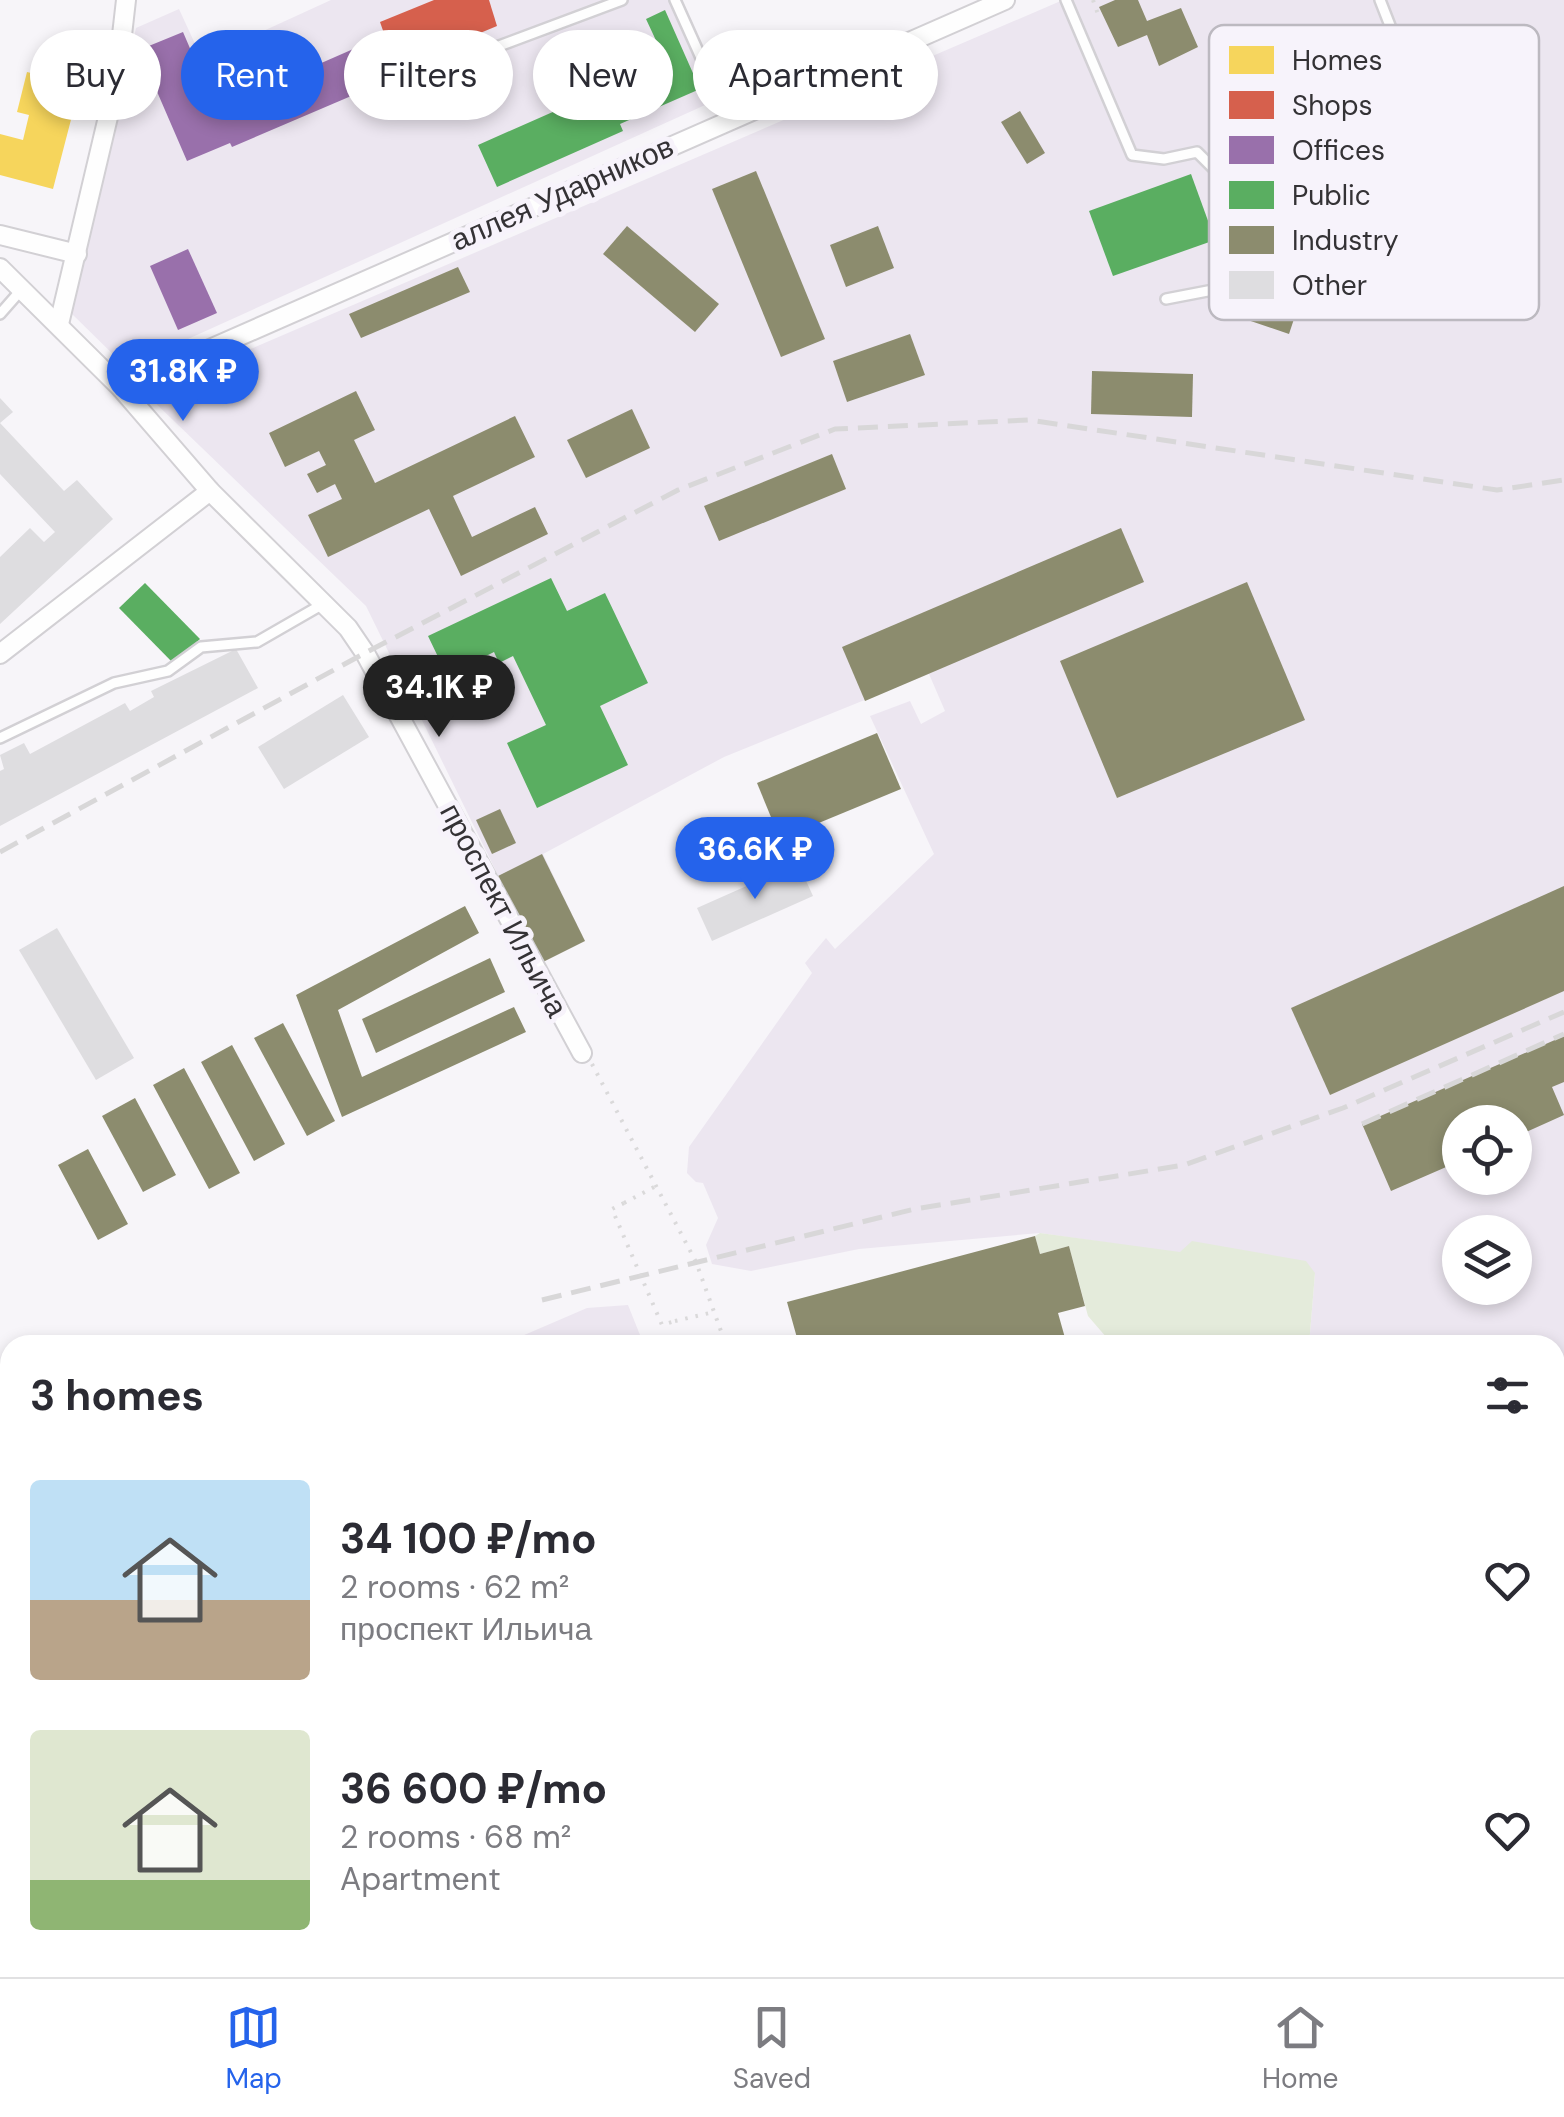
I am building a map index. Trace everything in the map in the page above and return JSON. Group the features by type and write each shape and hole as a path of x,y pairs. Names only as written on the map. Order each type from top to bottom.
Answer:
{"street":[{"path":"58,324 117,79 126,0"},
{"name":"аллея Ударников","path":"936,30 1005,0"},
{"name":"аллея Ударников","path":"121,388 728,120"},
{"path":"0,236 77,254"},
{"name":"проспект Ильича","path":"0,268 121,388 210,491 348,628 582,1053"},
{"path":"0,654 210,491"}],"lane":[{"path":"513,41 622,0"},
{"path":"675,0 693,41"},
{"path":"1066,0 1132,156 1164,159 1198,152 1209,164"},
{"path":"1380,0 1390,25"},
{"path":"0,314 22,290"},
{"path":"1166,299 1209,291"},
{"path":"0,738 114,684 168,672 201,647 258,642 323,604"}],"path":[{"path":"1093,0 1099,16"},
{"path":"582,1053 594,1066 696,1262 723,1335"},
{"path":"658,1186 612,1208 662,1325 716,1312"}],"shaded area":[{"path":"331,0 682,0 695,30 693,110 673,120 673,30 533,30 533,120 672,120 126,367 72,314 115,120 161,120 161,30 136,28 179,9 189,30 181,30 181,120 324,120 324,30 265,30"},
{"path":"1063,0 1564,0 1564,1335 1310,1335 1315,1273 1040,1233 859,1249 751,1271 712,1264 706,1245 718,1218 703,1183 687,1173 689,1147 812,973 805,963 826,938 835,949 934,854 870,716 910,701 921,724 945,711 929,674 724,757 543,854 585,941 541,963 366,606 146,394 784,120 938,120 938,54"},
{"path":"628,1305 640,1335 524,1335 587,1308"}],"green space":[{"path":"1040,1233 1180,1252 1192,1241 1306,1261 1315,1273 1310,1335 1104,1335 1088,1316 1069,1246 1040,1254 1035,1236"}],"building: Homes":[{"path":"27,72 30,120 71,120 53,189 0,175 0,134 23,140 29,115 17,112"}],"building: Shops":[{"path":"434,0 489,0 497,26 487,30 383,30 380,22"}],"building: Offices":[{"path":"181,33 181,120 295,120 187,161 161,101 161,41"},
{"path":"344,53 344,99 324,108 324,62"},
{"path":"188,249 217,313 178,330 150,266"}],"building: Public":[{"path":"665,10 693,73 693,92 673,101 673,30 651,30 646,19"},
{"path":"535,120 629,120 620,124 623,131 497,187 478,145"},
{"path":"1191,174 1209,224 1209,242 1113,276 1089,211"},
{"path":"551,578 567,611 605,593 648,683 600,706 628,765 537,808 507,743 546,725 513,656 499,663 494,652 480,659 487,672 453,688 428,636"},
{"path":"145,583 200,639 174,664 119,608"}],"building: Industry":[{"path":"1115,0 1138,0 1147,21 1181,8 1198,47 1159,66 1147,35 1118,47 1099,7"},
{"path":"1020,111 1045,153 1027,164 1001,122"},
{"path":"756,171 825,339 781,357 712,189"},
{"path":"627,226 719,304 695,332 603,254"},
{"path":"878,226 894,268 846,287 830,245"},
{"path":"458,267 470,292 361,338 349,314"},
{"path":"1248,320 1294,320 1289,334"},
{"path":"910,334 925,375 847,402 833,361"},
{"path":"1092,371 1193,374 1192,417 1091,414"},
{"path":"356,391 375,430 354,440 375,483 515,416 535,457 453,496 472,537 535,507 548,534 461,576 429,509 328,557 308,515 342,499 335,484 317,493 307,474 326,465 319,451 285,467 269,433"},
{"path":"632,409 650,448 586,478 567,440"},
{"path":"832,454 846,489 719,541 704,506"},
{"path":"1121,528 1144,582 865,701 842,647"},
{"path":"1247,582 1305,720 1117,798 1060,661"},
{"path":"877,733 901,789 780,839 757,783"},
{"path":"500,809 516,843 492,854 476,820"},
{"path":"542,854 585,941 541,963 498,876"},
{"path":"1564,886 1564,991 1330,1095 1291,1008"},
{"path":"465,906 479,933 338,1010 362,1077 514,1007 526,1032 342,1117 296,995"},
{"path":"490,958 505,992 376,1053 362,1019"},
{"path":"283,1023 335,1121 307,1136 254,1038"},
{"path":"1564,1036 1564,1082 1552,1087 1564,1115 1532,1129 1532,1105 1442,1105 1442,1169 1391,1191 1362,1124"},
{"path":"232,1045 285,1144 254,1161 201,1062"},
{"path":"184,1068 240,1173 209,1189 153,1085"},
{"path":"135,1098 176,1175 143,1192 102,1116"},
{"path":"88,1149 128,1224 98,1240 58,1165"},
{"path":"1035,1236 1040,1254 1069,1246 1085,1306 1058,1313 1064,1335 796,1335 787,1302"}],"building: Other":[{"path":"0,398 13,412 0,423"},
{"path":"0,423 64,491 77,480 113,519 0,624 0,557 30,528 44,542 55,532 0,474"},
{"path":"236,649 258,688 0,826 0,771 4,769 0,755 24,743 30,754 125,703 130,711 154,697 151,691"},
{"path":"343,695 369,737 284,789 258,747"},
{"path":"798,863 813,896 712,941 697,908"},
{"path":"57,928 134,1058 96,1080 19,950"}],"railway":[{"path":"0,852 365,653 678,490 835,429 1029,420 1497,490 1564,480"},
{"path":"542,1300 915,1209 1184,1165 1343,1108 1564,1012"},
{"path":"1362,1124 1564,1034"}]}
